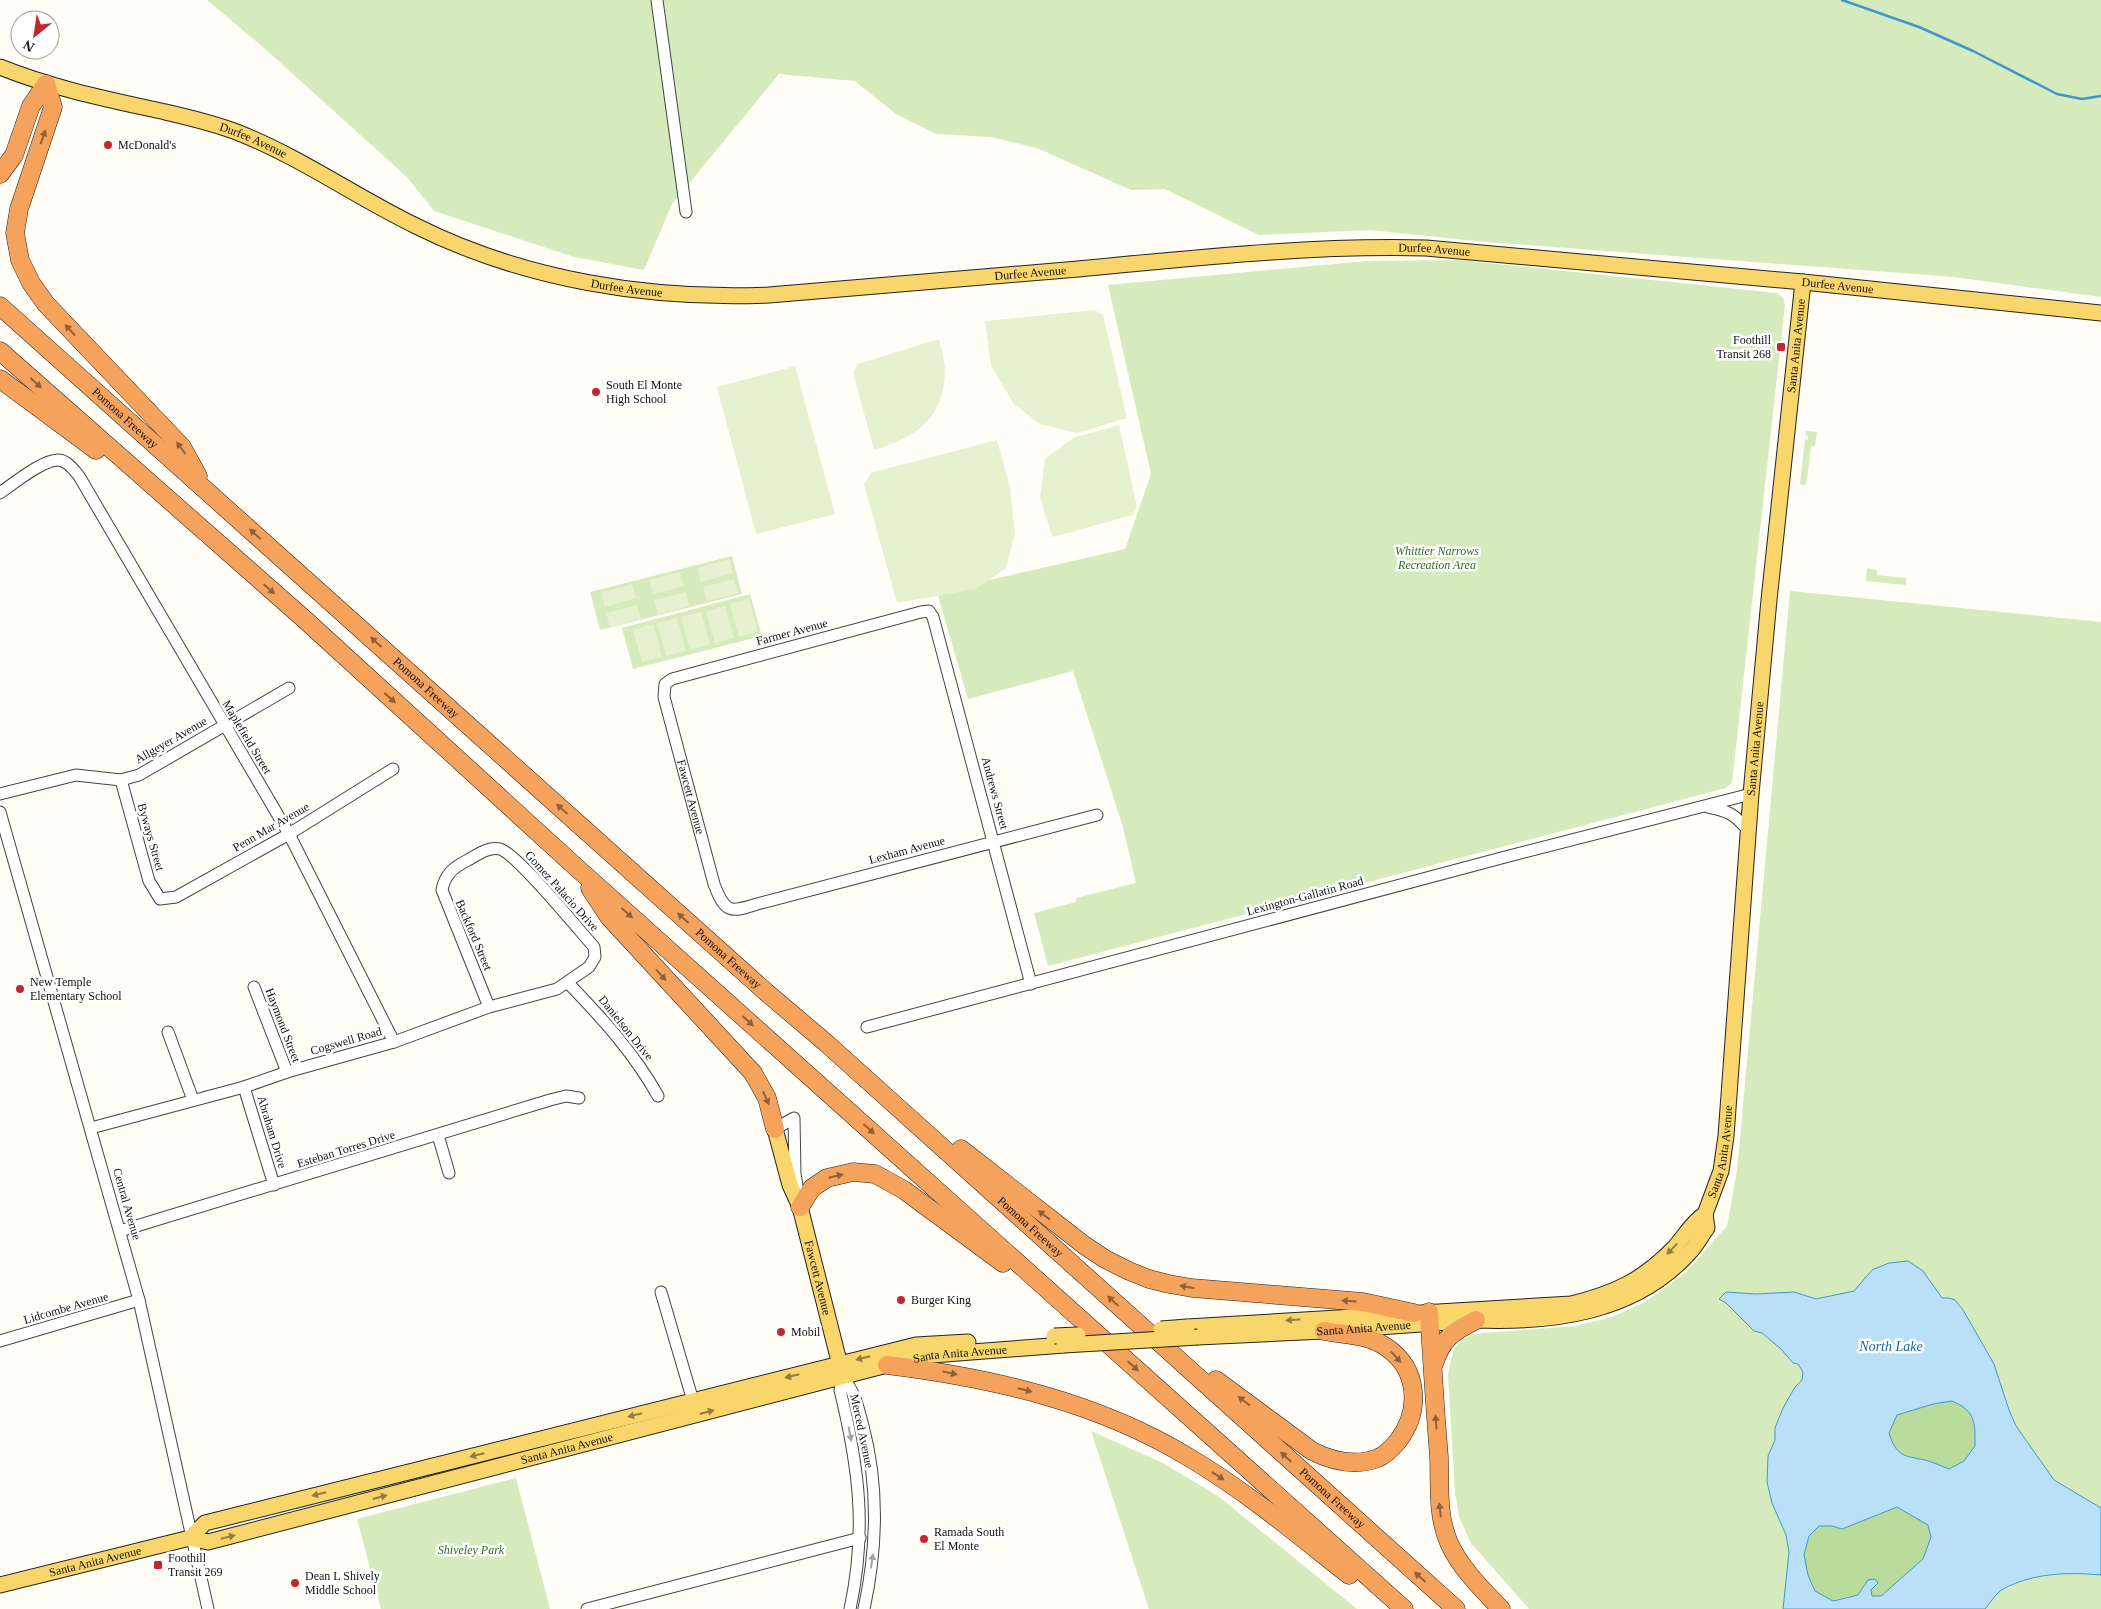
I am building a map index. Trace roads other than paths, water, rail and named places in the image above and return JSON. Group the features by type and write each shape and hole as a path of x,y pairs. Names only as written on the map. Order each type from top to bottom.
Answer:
{"highway":[{"path":"0,174 14,155 31,106 46,84"},
{"path":"46,84 53,107 19,209 15,233 20,260 31,284 46,304 182,447 206,490"},
{"name":"Pomona Freeway","path":"0,306 766,992 826,1042 1456,1609"},
{"path":"0,351 309,624 577,868 1404,1609"},
{"path":"0,379 193,522"},
{"path":"577,868 609,917 753,1073 767,1098 775,1129"},
{"path":"826,1042 1052,1222 1105,1259 1129,1271 1149,1279 1192,1288 1363,1302 1424,1316 1432,1369 1439,1470 1439,1509 1442,1522 1450,1545 1461,1564 1501,1609"},
{"path":"800,1207 812,1188 827,1178 853,1172 875,1174 904,1190 1093,1330"},
{"path":"1133,1319 1312,1451 1328,1459 1348,1463 1379,1458 1394,1446 1405,1431 1412,1413 1413,1385 1396,1356 1385,1346 1369,1338 1324,1332"},
{"path":"1432,1369 1438,1351 1452,1332 1476,1320"},
{"path":"887,1365 934,1370 1040,1393 1092,1411 1177,1450 1256,1502 1393,1609"}],"main road":[{"name":"Durfee Avenue","path":"0,67 46,84 222,126 298,160 377,207 418,228 519,266 611,287 644,291 726,296 769,295 1346,247 1426,248 1804,282 2101,313"},
{"name":"Santa Anita Avenue","path":"1192,1332 1324,1332 1424,1316 1495,1320 1572,1315 1600,1309 1625,1298 1669,1272 1690,1253 1707,1228 1705,1214 1721,1170 1726,1136 1751,794 1770,590 1804,282"},
{"name":"Fawcett Avenue","path":"775,1129 790,1185 800,1207 841,1370"},
{"name":"Santa Anita Avenue","path":"0,1586 190,1538 208,1542 560,1450 841,1370 916,1345 1059,1341 1192,1332 1542,1308 1594,1299 1616,1291 1658,1263 1679,1242 1694,1221 1705,1214"},
{"name":"Santa Anita Avenue","path":"190,1538 205,1523 693,1401 841,1370 887,1365 932,1355 1059,1341"},
{"path":"557,1435 560,1450"}],"street":[{"path":"657,0 686,212"},
{"name":"Maplefield Street","path":"0,493 37,468 57,459 64,461 79,476 289,834 394,1042"},
{"name":"Farmer Avenue","path":"665,684 672,679 929,611"},
{"name":"Andrews Street","path":"929,611 994,842 1031,984"},
{"name":"Fawcett Avenue","path":"665,684 664,697 711,875 720,898 725,905"},
{"name":"Allgeyer Avenue","path":"0,794 76,775 121,780 139,775 170,759 289,688"},
{"name":"Penn Mar Avenue","path":"160,900 176,896 289,834 393,770"},
{"name":"Byways Street","path":"121,780 149,881 160,900"},
{"name":"Lexington-Gallatin Road","path":"867,1027 1509,856 1751,794"},
{"path":"1701,806 1726,810 1736,816 1748,830"},
{"name":"Central Avenue","path":"0,812 92,1128 139,1300 190,1538 208,1609"},
{"name":"Lexham Avenue","path":"725,905 730,910 736,910 1097,815"},
{"name":"Gomez Palacio Drive","path":"501,849 524,869 594,946 595,957"},
{"name":"Backford Street","path":"489,1007 442,890 448,873 458,864 488,850 501,849"},
{"name":"Cogswell Road","path":"92,1128 244,1087 287,1072 394,1042 489,1007 557,989 589,968 595,957"},
{"name":"Danielson Drive","path":"568,983 623,1043 644,1072 658,1096"},
{"name":"Haymond Street","path":"254,988 287,1072"},
{"path":"168,1032 193,1100"},
{"name":"Abraham Drive","path":"244,1087 274,1185"},
{"name":"Esteban Torres Drive","path":"120,1231 550,1100 566,1096 579,1098"},
{"name":"Fawcett Avenue","path":"775,1129 794,1118 795,1174 800,1207"},
{"path":"438,1135 449,1174"},
{"path":"661,1292 693,1401"},
{"name":"Lidcombe Avenue","path":"0,1342 139,1300"},
{"name":"Merced Avenue","path":"841,1370 854,1392 867,1440 874,1496 874,1550 864,1609"},
{"name":"Merced Avenue","path":"841,1370 840,1390 858,1473 860,1538 850,1609"},
{"path":"846,1416 860,1414"},
{"path":"587,1609 860,1538"}],"water":[{"name":"North Lake","path":"1908,1261 1923,1271 1942,1298 1955,1300 1963,1310 1994,1364 2016,1426 2054,1480 2101,1508 2101,1575 2063,1574 2026,1580 2000,1591 1985,1609 1783,1609 1789,1552 1786,1535 1772,1503 1767,1482 1768,1456 1775,1440 1775,1428 1783,1408 1795,1387 1802,1380 1803,1372 1798,1364 1793,1363 1781,1349 1762,1333 1754,1331 1726,1303 1719,1299 1726,1292 1756,1294 1794,1292 1816,1299 1854,1291 1872,1270 1889,1263","holes":["1952,1401 1966,1409 1974,1424 1975,1446 1964,1461 1949,1469 1928,1461 1906,1456 1898,1451 1889,1433 1897,1415 1933,1404","1897,1507 1928,1525 1931,1537 1923,1559 1881,1596 1872,1596 1871,1590 1878,1583 1875,1579 1868,1580 1858,1595 1833,1601 1815,1591 1808,1575 1804,1555 1809,1536 1819,1526 1832,1526 1842,1529"]}],"waterway":[{"path":"1842,0 1919,27 1973,51 2057,94 2082,99 2101,96"}],"place":[{"name":"McDonald's","path":"108,145"},
{"name":"Foothill Transit 268","path":"1781,347"},
{"name":"South El Monte High School","path":"596,392"},
{"name":"New Temple Elementary School","path":"20,989"},
{"name":"Burger King","path":"901,1300"},
{"name":"Mobil","path":"781,1332"},
{"name":"Ramada South El Monte","path":"924,1539"},
{"name":"Foothill Transit 269","path":"158,1565"},
{"name":"Dean L Shively Middle School","path":"295,1583"}],"park label":[{"name":"Whittier Narrows Recreation Area","path":"1437,558"},
{"name":"Shiveley Park","path":"471,1550"}]}
